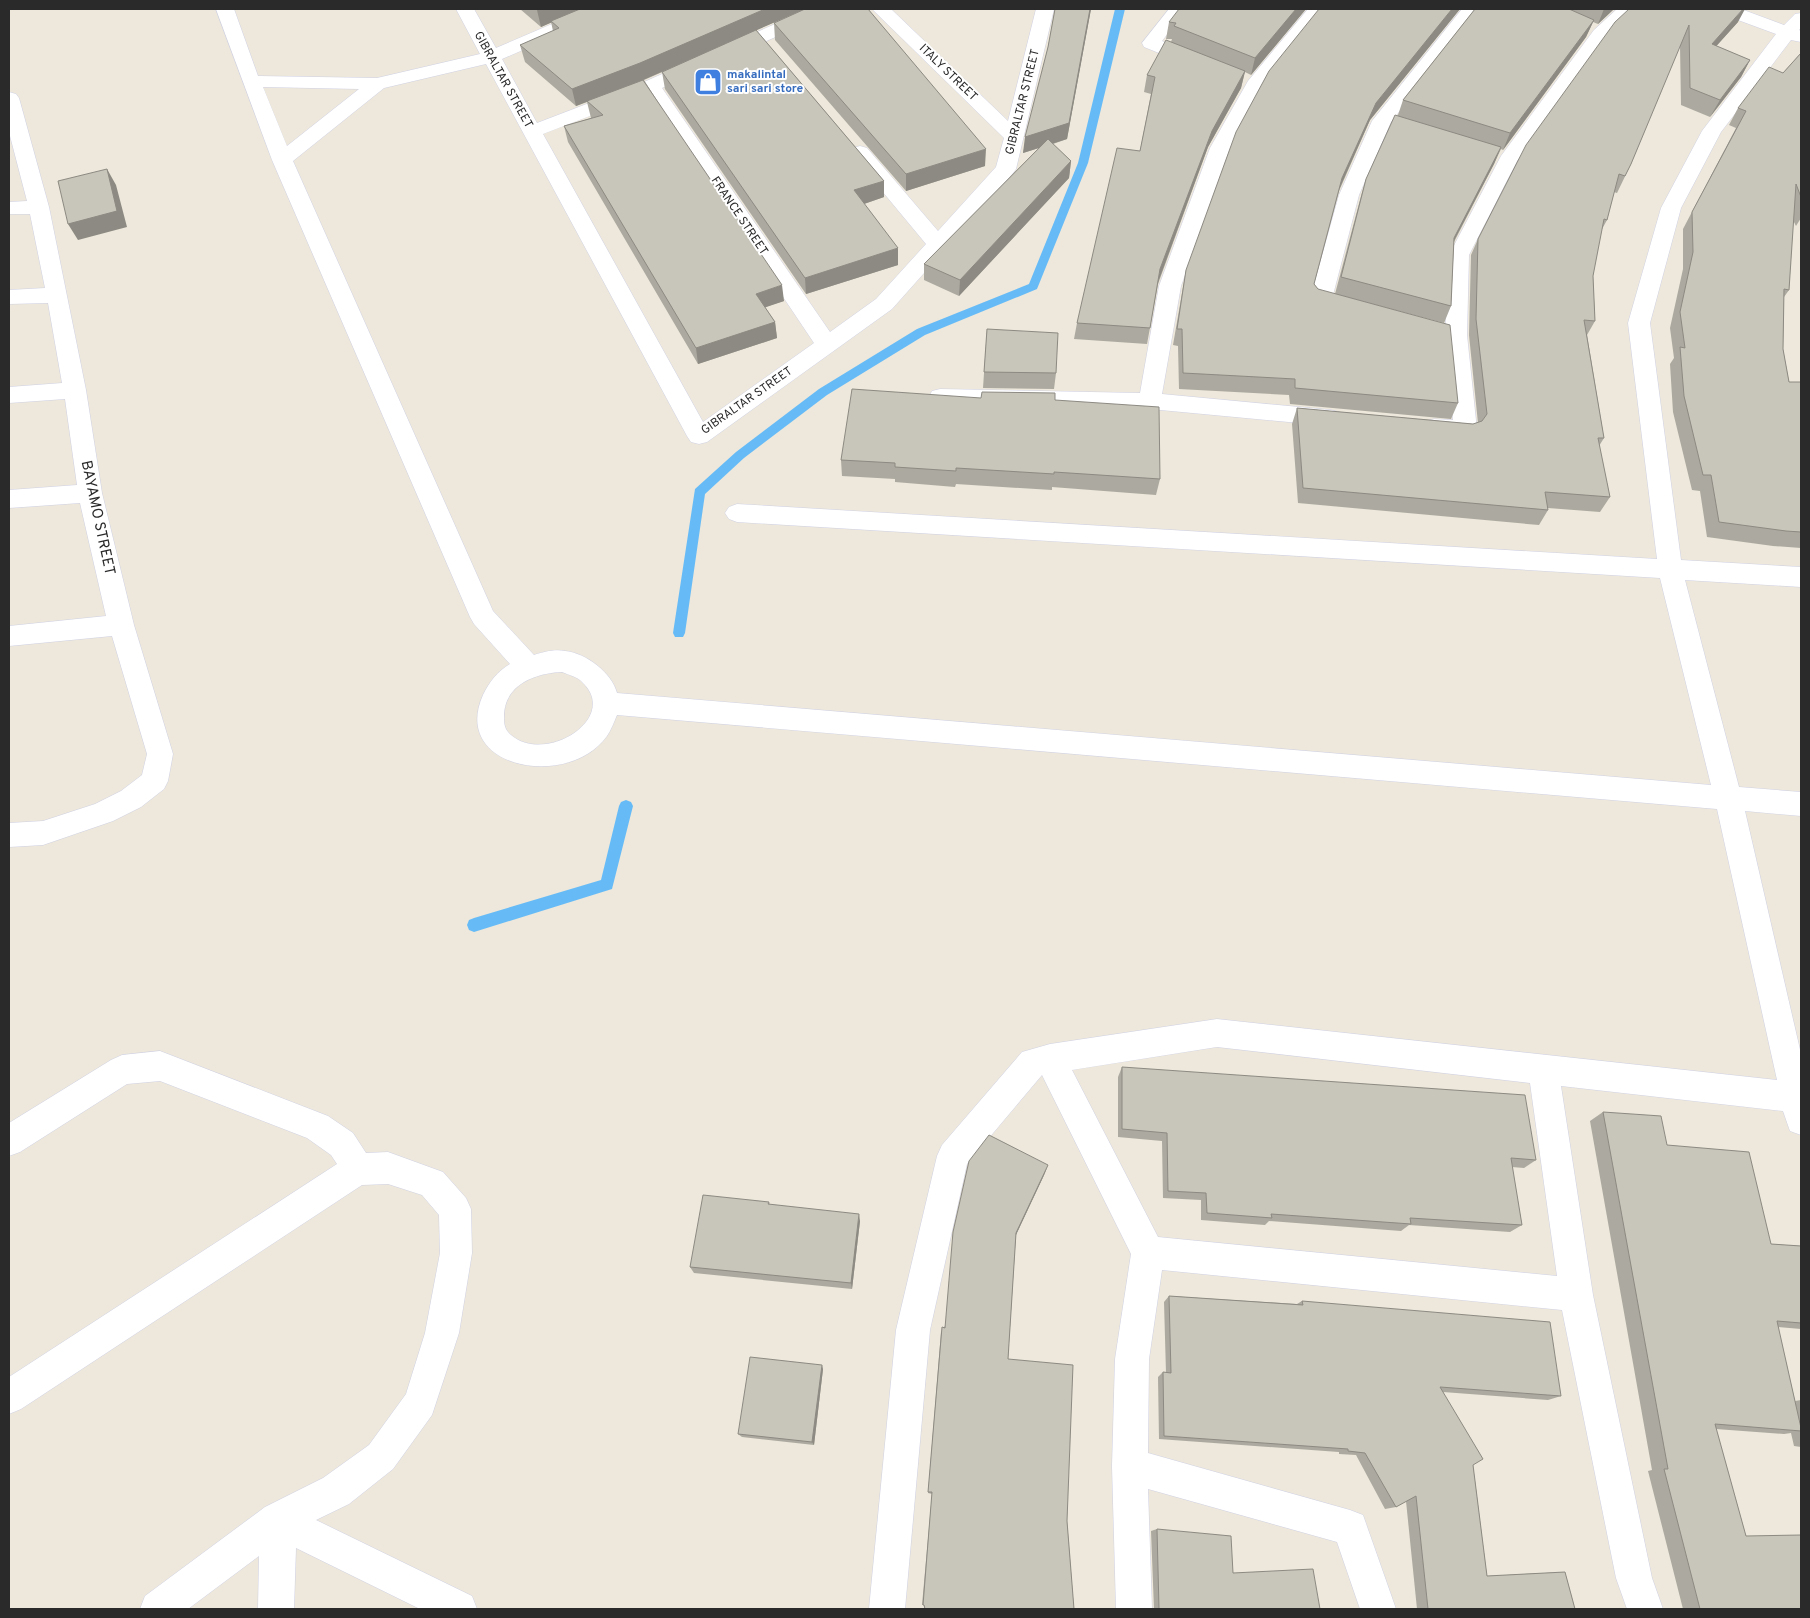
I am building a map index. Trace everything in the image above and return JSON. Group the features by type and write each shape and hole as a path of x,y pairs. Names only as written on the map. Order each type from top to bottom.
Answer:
{"street":[{"path":"225,9 282,160 483,617 528,666"},
{"name":"GIBRALTAR STREET","path":"465,9 699,436 884,304 1006,169 1045,9"},
{"path":"251,81 377,84 490,57 602,9"},
{"path":"532,132 650,86 823,9"},
{"name":"ITALY STREET","path":"881,9 1014,137"},
{"path":"1178,9 1151,43 1212,67"},
{"path":"1150,401 1170,286 1220,148 1247,81 1317,9"},
{"path":"1369,312 1321,299 1349,195 1391,123 1471,9"},
{"path":"1416,425 1465,430 1447,332 1459,255 1499,157 1592,30 1627,9"},
{"path":"887,1609 913,1330 953,1156 1033,1062 1217,1033 1544,1069 1800,1105 1728,797 1670,568 1639,323 1671,208 1712,131 1796,29 1725,9"},
{"path":"761,37 774,52"},
{"path":"282,160 377,84"},
{"name":"FRANCE STREET","path":"650,86 826,345"},
{"name":"BAYAMO STREET","path":"9,98 11,121 38,207 57,295 76,390 90,493 121,625 160,754 154,781 132,799 103,813 43,833 9,835"},
{"path":"850,141 938,244"},
{"path":"9,208 38,207"},
{"path":"9,297 57,295"},
{"path":"9,394 76,390"},
{"path":"918,397 1150,401 1347,419"},
{"path":"9,499 90,493"},
{"path":"737,513 1801,577"},
{"path":"9,636 121,625"},
{"path":"565,661 582,666 595,676 604,688 606,703 604,719 594,735 579,746 561,755 541,758 522,755 506,748 495,736 489,721 492,704 498,689 511,676 528,666 546,662 565,661"},
{"path":"606,703 1801,804"},
{"path":"1050,1059 1148,1252 1132,1359 1130,1466 1134,1609"},
{"path":"9,1141 122,1070 160,1066 317,1127 342,1144 358,1169"},
{"path":"1544,1069 1576,1295 1634,1578 1645,1609"},
{"path":"9,1397 358,1169 388,1168 432,1183 455,1208 456,1252 442,1333 420,1403 381,1457 336,1491 278,1520 158,1609"},
{"path":"1148,1252 1576,1295"},
{"path":"1130,1466 1350,1528 1378,1609"},
{"path":"276,1609 278,1520"},
{"path":"278,1520 460,1609"}],"building":[{"path":"580,9 765,9 640,63 572,89 520,45 559,28 551,21"},
{"path":"805,9 868,9 986,149 906,174 774,23"},
{"path":"1055,9 1090,9 1069,123 1025,137 1048,47"},
{"path":"1179,9 1296,9 1255,58 1174,26 1176,23 1169,22"},
{"path":"1319,9 1452,9 1376,103 1342,178 1314,284 1318,289 1450,325 1458,403 1295,388 1295,379 1183,373 1182,329 1177,329 1186,270 1236,132 1269,71"},
{"path":"1475,9 1569,9 1594,20 1510,133 1403,100"},
{"path":"1629,9 1743,9 1712,44 1750,60 1720,100 1690,88 1689,25 1631,164 1625,176 1619,174 1607,220 1604,219 1593,276 1595,321 1584,320 1604,438 1598,438 1610,497 1545,492 1548,510 1303,488 1297,408 1473,424 1482,421 1487,414 1476,319 1478,239 1526,145 1615,22"},
{"path":"756,30 884,181 854,190 898,248 805,278 662,72"},
{"path":"1166,40 1245,71 1212,131 1160,269 1150,328 1077,323 1117,148 1140,151 1155,77 1147,75"},
{"path":"1801,53 1801,197 1796,184 1789,290 1784,289 1783,349 1789,382 1801,382 1801,532 1719,522 1711,475 1703,475 1684,396 1680,347 1685,348 1680,312 1693,252 1692,212 1746,111 1738,108 1769,67 1783,73"},
{"path":"643,80 782,285 756,294 775,322 696,348 564,126 603,115 587,101"},
{"path":"1395,115 1501,147 1454,238 1451,306 1341,277 1366,179"},
{"path":"1048,139 1071,161 960,280 924,264"},
{"path":"107,169 117,211 68,224 58,181"},
{"path":"987,329 1058,333 1056,373 984,372"},
{"path":"852,389 981,398 982,392 1055,393 1055,400 1159,407 1160,479 956,468 956,471 895,467 895,463 841,460"},
{"path":"1122,1067 1525,1095 1536,1160 1511,1158 1522,1225 1410,1218 1411,1224 1271,1214 1272,1218 1207,1213 1206,1193 1168,1191 1167,1133 1122,1129"},
{"path":"1603,1112 1661,1116 1667,1145 1749,1152 1771,1244 1801,1246 1801,1323 1777,1321 1801,1431 1715,1424 1746,1536 1801,1535 1801,1609 1700,1609 1664,1469 1668,1469"},
{"path":"989,1135 1048,1165 1016,1233 1008,1359 1073,1365 1067,1521 1074,1609 925,1609 923,1605 932,1492 928,1492 942,1327 945,1328 953,1232 969,1161"},
{"path":"703,1195 859,1214 851,1283 690,1267"},
{"path":"1169,1296 1303,1305 1302,1301 1550,1322 1561,1396 1440,1387 1483,1459 1473,1465 1487,1576 1565,1572 1575,1609 1428,1609 1416,1496 1396,1507 1365,1453 1348,1451 1348,1449 1164,1436 1163,1372 1171,1373"},
{"path":"750,1357 822,1365 812,1442 738,1434"},
{"path":"1157,1529 1231,1536 1233,1573 1313,1569 1320,1609 1159,1609"}],"waterway":[{"path":"679,633 699,492 740,455 823,392 921,332 1033,286 1083,163 1120,9"},
{"path":"474,925 607,885 626,806"}],"place":[{"name":"makalintal sari sari store","path":"708,82"}]}
